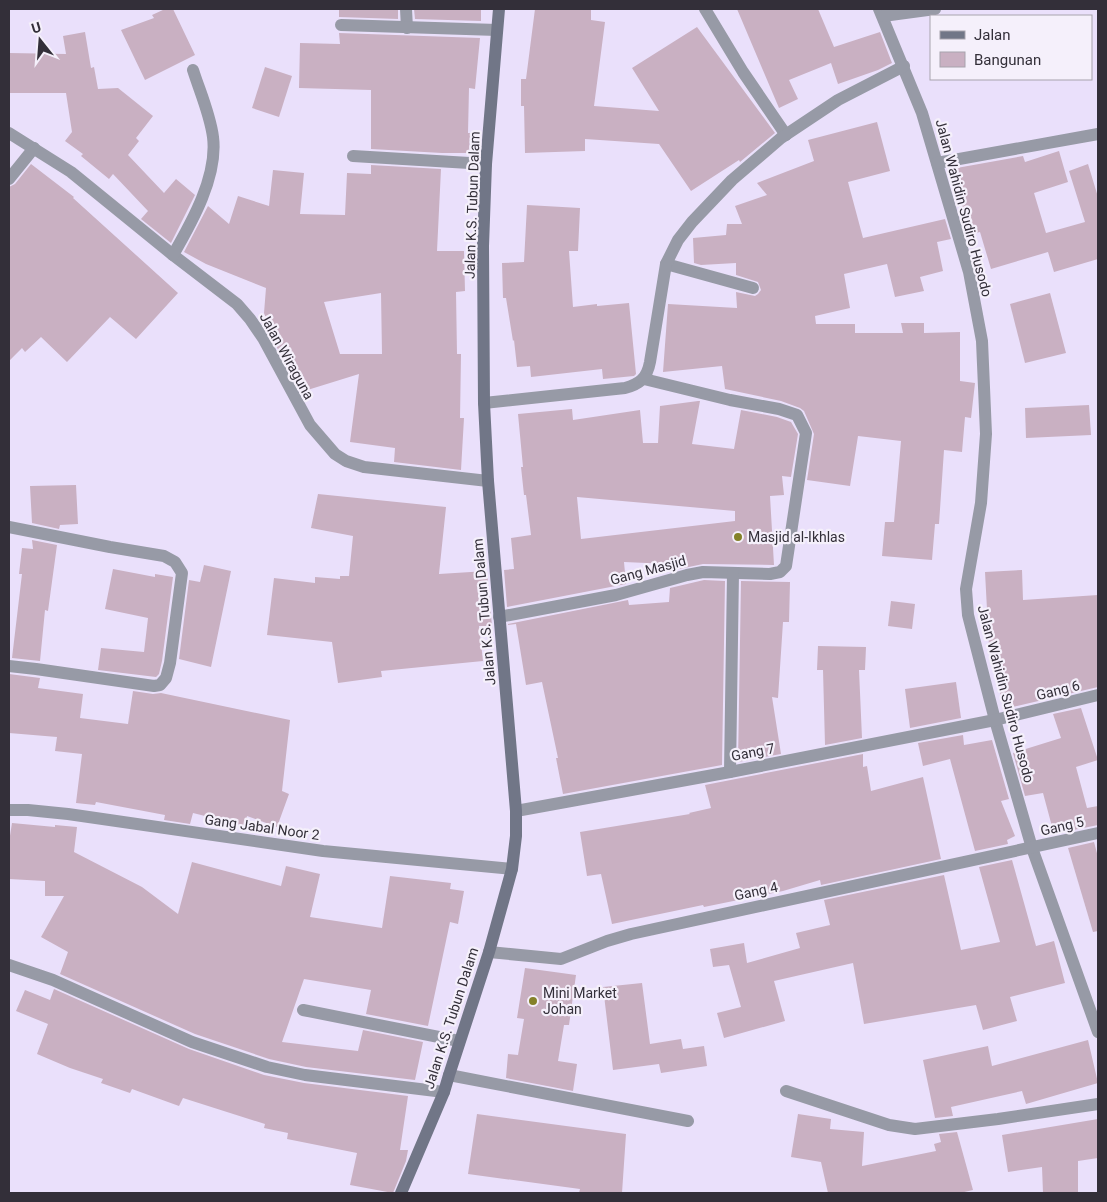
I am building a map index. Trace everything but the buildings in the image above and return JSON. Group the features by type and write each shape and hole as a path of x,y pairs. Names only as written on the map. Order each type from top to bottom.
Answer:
{"street":[{"path":"406,9 407,28"},
{"name":"Jalan K.S. Tubun Dalam","path":"401,1193 444,1092 489,952 512,869 516,836 516,811 488,481 484,403 483,246 486,164 498,9"},
{"path":"705,9 743,72 786,134"},
{"path":"881,12 935,9"},
{"name":"Jalan Wahidin Sudiro Husodo","path":"881,12 922,113 969,272 982,341 986,393 986,442 981,503 968,577 966,602 971,631 1032,848 1098,1032"},
{"path":"341,25 497,30"},
{"path":"484,403 625,388 637,385 644,379 648,371 666,264 678,240 692,222 732,180 786,134 838,100 904,66"},
{"path":"173,255 202,198 214,155 213,136 209,118 193,70"},
{"name":"Jalan Wiraguna","path":"9,133 71,172 173,255 223,292 250,318 263,338 310,425 335,454 346,461 364,467 488,481"},
{"path":"937,162 1098,134"},
{"path":"9,179 34,148"},
{"path":"353,156 486,164"},
{"path":"666,264 753,288"},
{"name":"Gang Masjid","path":"499,618 616,595 686,575 703,572 770,574 780,572 786,566 806,433 802,422 797,416 779,409 730,400 644,379"},
{"path":"9,527 164,556 175,562 182,573 170,663 166,678 160,685 154,686 36,668 9,666"},
{"path":"730,772 733,573"},
{"name":"Gang 6","path":"995,720 1098,694"},
{"name":"Gang 7","path":"516,811 730,772 995,720"},
{"name":"Gang Jabal Noor 2","path":"9,810 68,814 323,851 512,869"},
{"name":"Gang 5","path":"1032,848 1098,833"},
{"name":"Gang 4","path":"489,952 560,959 611,939 631,934 1032,848"},
{"path":"11,966 53,980 192,1042 267,1067 305,1075 444,1092"},
{"path":"303,1010 459,1041"},
{"path":"449,1075 688,1121"},
{"path":"786,1091 889,1125 915,1129 1098,1104"}],"place":[{"name":"Masjid al-Ikhlas","path":"738,537"},
{"name":"Mini Market Johan","path":"533,1001"}]}
